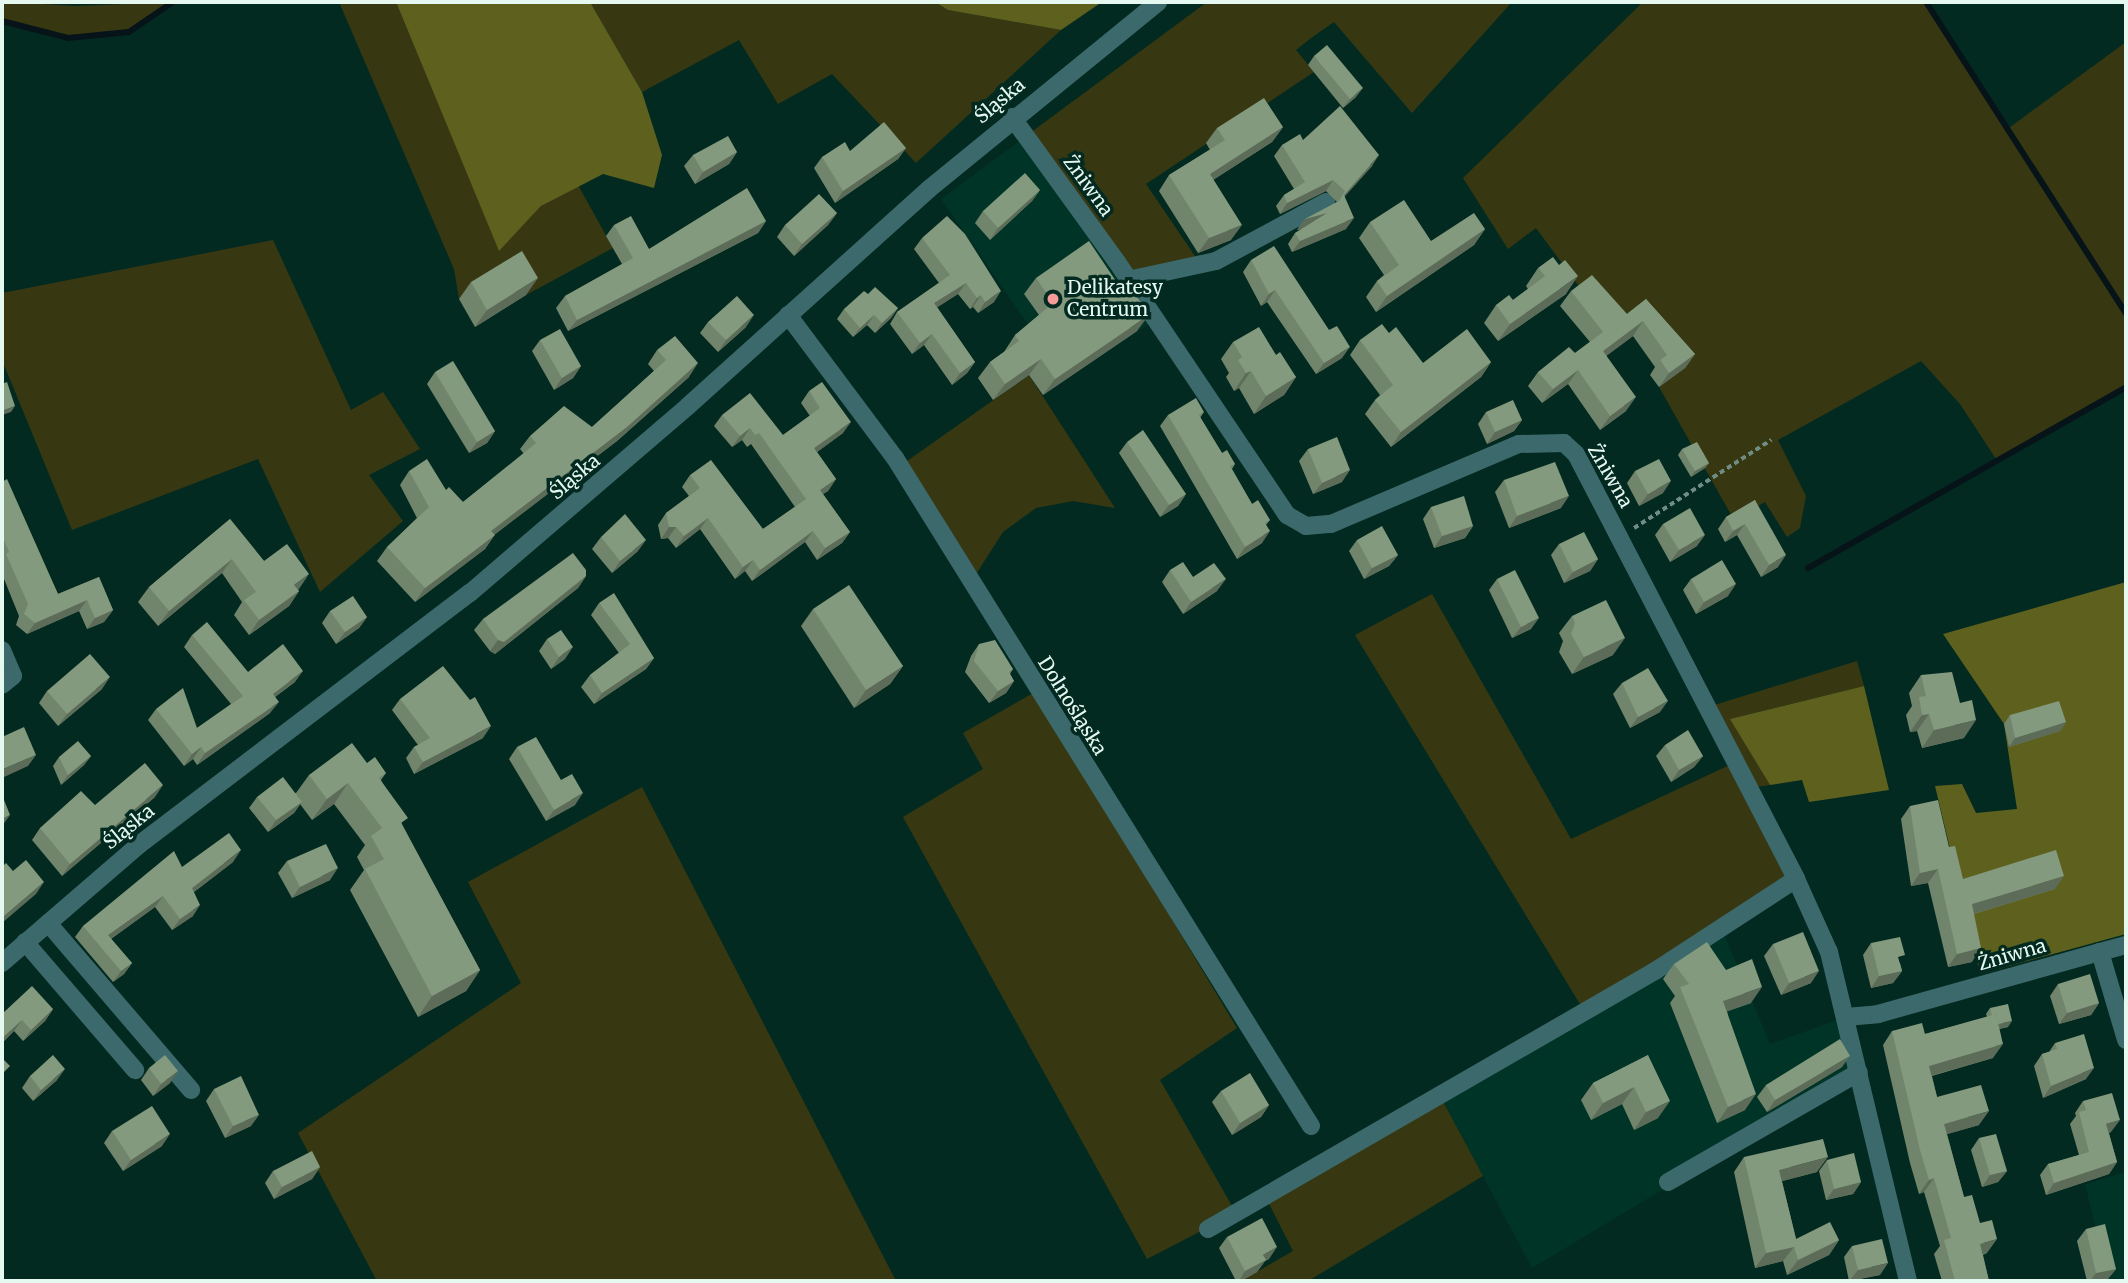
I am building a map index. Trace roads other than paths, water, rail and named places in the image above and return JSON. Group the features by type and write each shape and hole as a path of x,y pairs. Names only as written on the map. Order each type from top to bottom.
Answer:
{"street":[{"name":"Śląska","path":"2,963 151,835 470,593 1012,117 1158,2"},
{"name":"Żniwna","path":"1012,117 1128,280 1249,464 1287,515 1306,526 1331,524 1519,444 1547,441 1564,443 1576,454 1796,878 1829,952 1908,1281"},
{"path":"1128,280 1216,261 1326,202"},
{"name":"Dolnośląska","path":"788,315 895,458 1311,1126"},
{"path":"2,650 13,676 2,685"},
{"path":"1208,1229 1655,971 1796,878"},
{"path":"48,923 191,1090"},
{"path":"25,942 135,1070"},
{"name":"Żniwna","path":"1846,1017 1878,1014 2126,944"},
{"path":"2100,952 2126,1040"},
{"path":"1668,1182 1858,1072"}],"waterway":[{"path":"2,21 68,38 129,32 173,2"},
{"path":"1926,2 2126,313"},
{"path":"1808,568 2126,387"}],"place":[{"name":"Delikatesy Centrum","path":"1053,299"}]}
